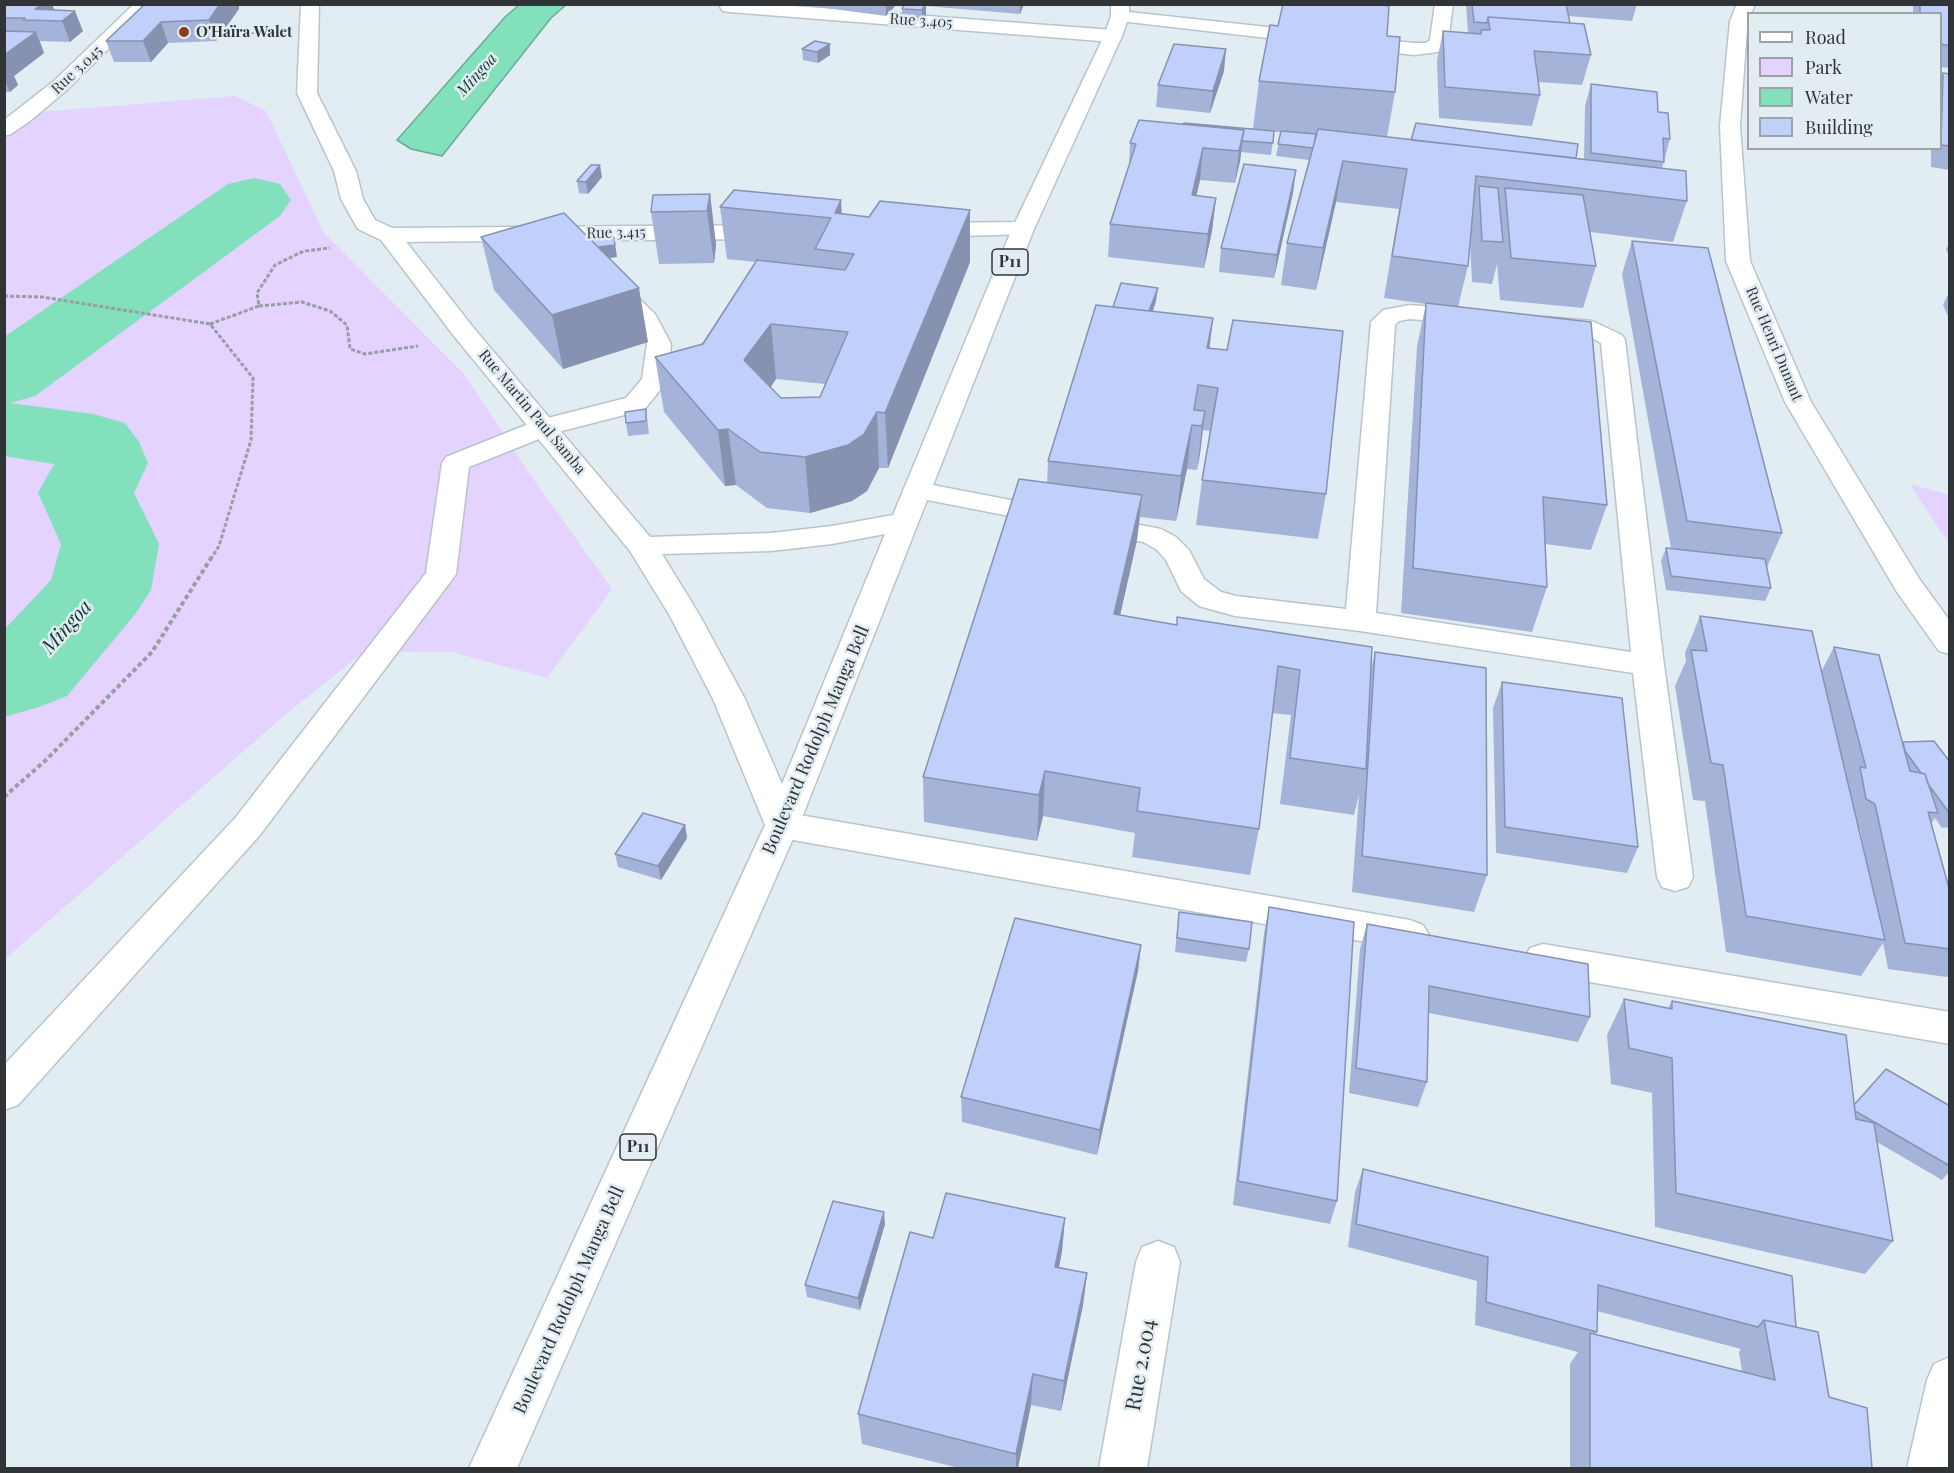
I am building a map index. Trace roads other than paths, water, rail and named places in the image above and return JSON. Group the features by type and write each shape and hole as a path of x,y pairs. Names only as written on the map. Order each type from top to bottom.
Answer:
{"main road":[{"name":"Rue 3.045","path":"4,130 61,85 145,4"},
{"name":"Rue Martin Paul Samba","path":"310,4 307,93 345,171 352,199 366,224 390,237 464,331 642,546 685,616 729,699 782,825"},
{"name":"Rue 3.405","path":"729,7 1118,19 1403,48 1431,48 1439,42 1444,4"},
{"name":"Rue Henri Dunant","path":"1746,4 1739,21 1730,126 1738,261 1798,402 1908,585 1950,644"},
{"name":"Boulevard Rodolph Manga Bell","path":"493,1468 782,825 1023,228 1118,19"},
{"path":"905,230 1023,228"},
{"name":"Rue 3.415","path":"390,237 787,231"},
{"path":"4,1093 248,826 441,574 456,463 545,427 635,404 655,380 659,344 646,319 617,290"},
{"path":"1360,621 1383,322 1392,315 1410,312 1490,319"},
{"path":"1524,322 1592,328 1613,340 1648,665 1675,877"},
{"path":"917,490 1151,535 1166,543 1179,556 1192,584 1210,599 1235,606 1360,621 1648,665"},
{"path":"642,546 771,542 832,535 903,522"},
{"path":"782,825 1437,940"},
{"path":"1507,952 1950,1028"},
{"name":"Rue 2.004","path":"1123,1468 1158,1262"},
{"path":"1931,1468 1950,1380"}],"water":[{"path":"520,4 566,5 551,18 442,156 411,149 397,140 506,16"}],"waterway":[{"name":"Mingoa","path":"4,378 254,200"},
{"name":"Mingoa","path":"4,429 93,442 101,463 86,493 110,544 100,590 29,670 4,680"}],"place":[{"name":"O'Haïra Walet","path":"184,32"}]}
